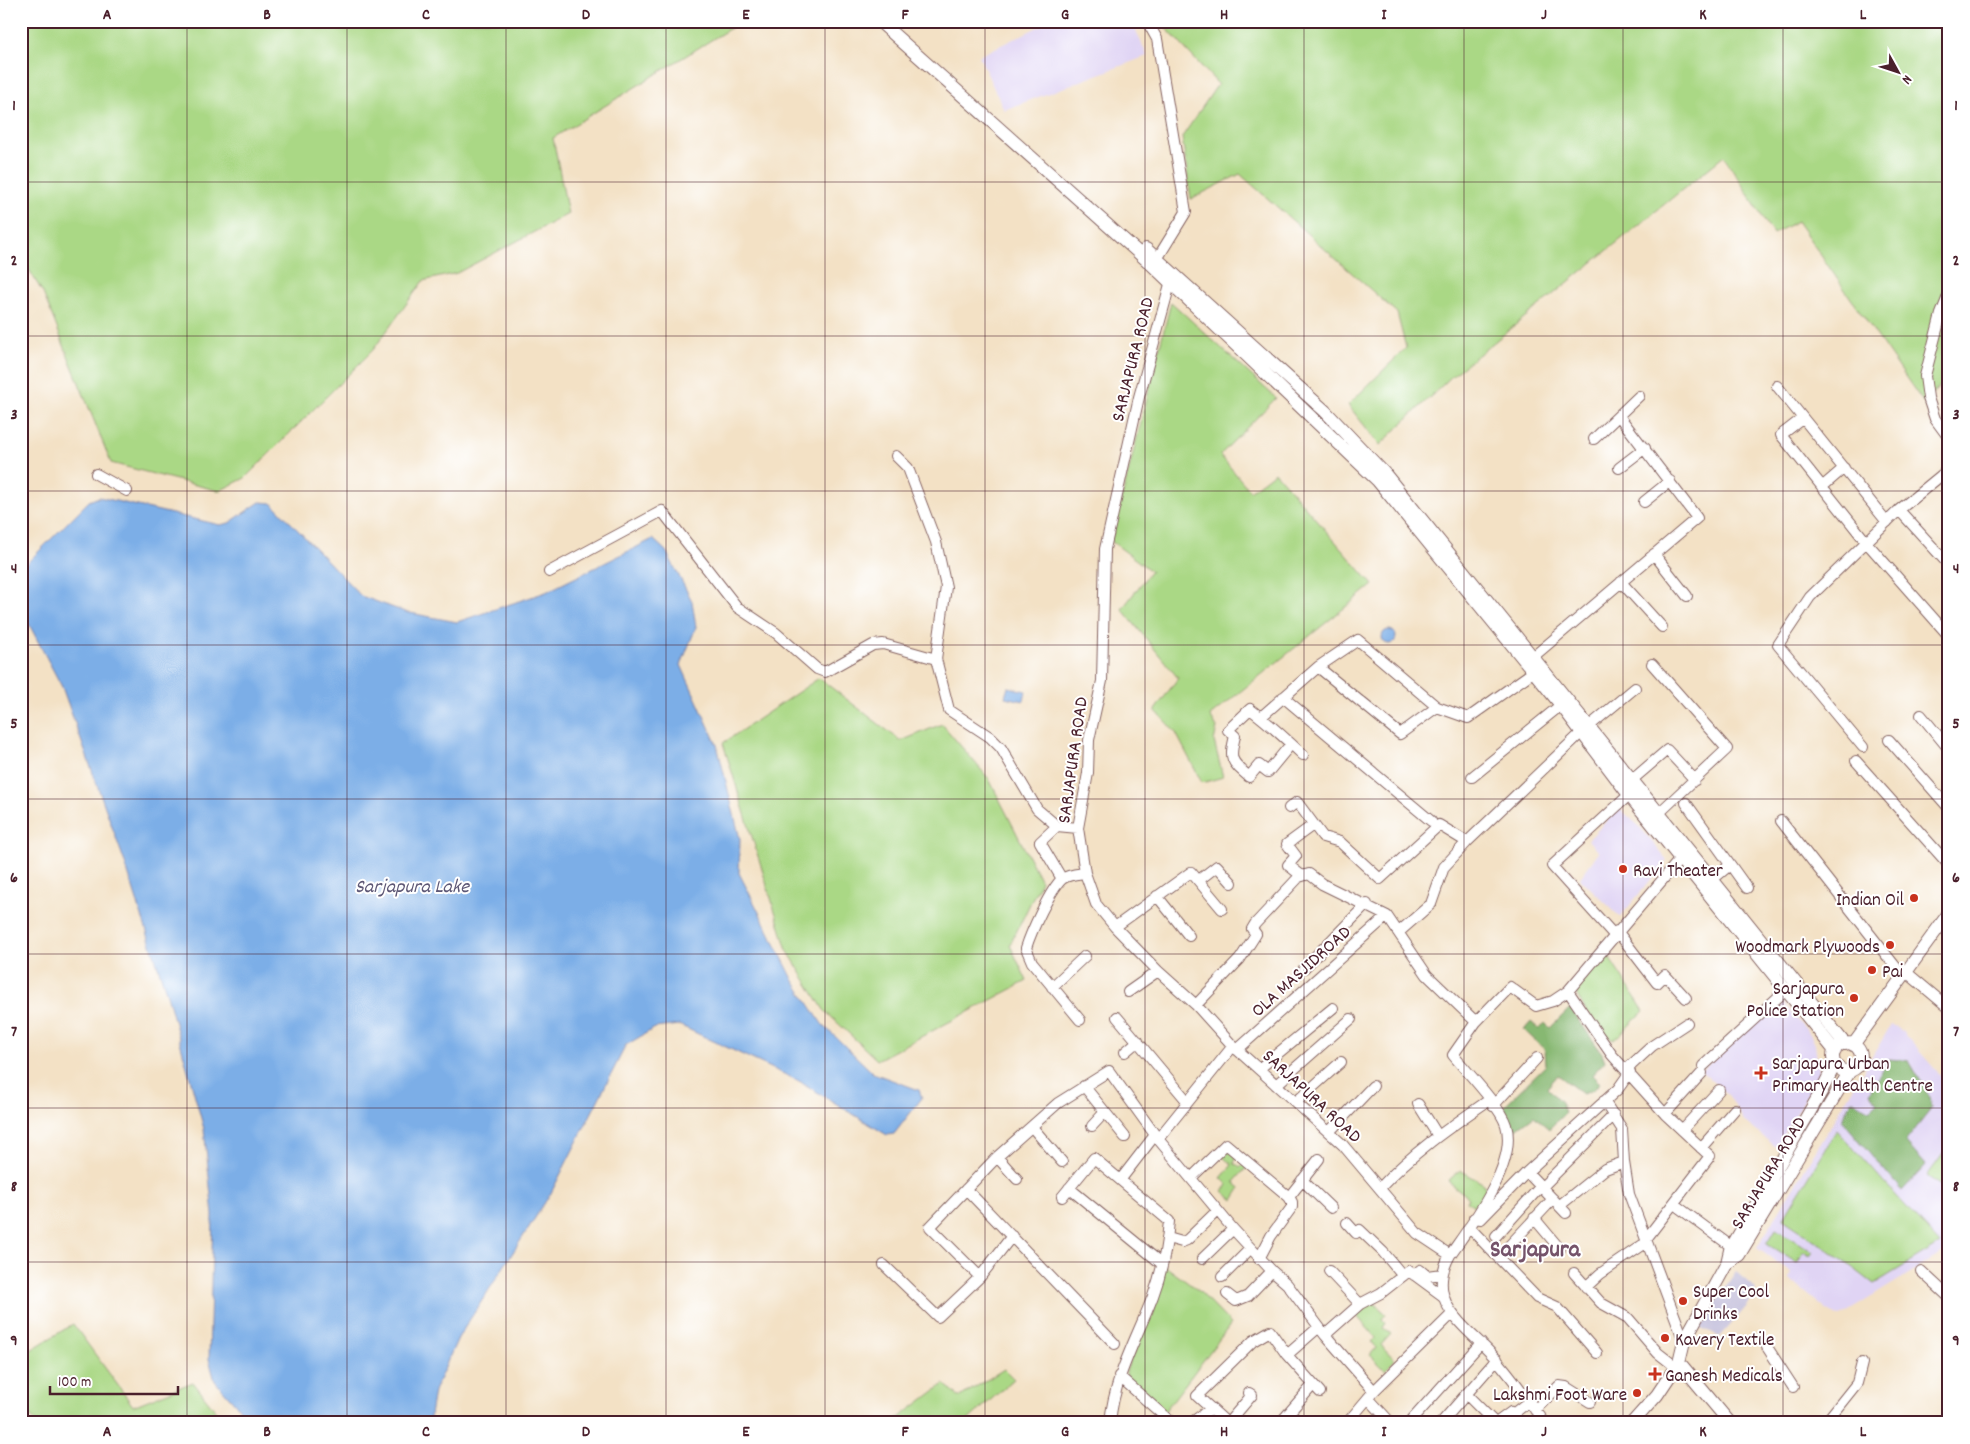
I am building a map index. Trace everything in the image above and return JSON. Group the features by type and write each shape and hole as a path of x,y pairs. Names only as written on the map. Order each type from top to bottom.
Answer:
{"main road":[{"path":"879,21 1155,263"},
{"path":"890,21 1171,278 1378,481 1585,730 1629,795 1712,880 1846,1051"},
{"path":"1531,664 1561,705 1632,780 1659,813 1681,858 1786,990 1846,1051"},
{"name":"SARJAPURA ROAD","path":"1727,1263 1738,1255 1846,1051 1906,974 1949,913"},
{"name":"SARJAPURA ROAD","path":"1906,974 1949,924"},
{"path":"1846,1051 1841,1070 1850,1071"},
{"name":"SARJAPURA ROAD","path":"1632,1423 1658,1395 1677,1364 1684,1342 1727,1263 1732,1247 1850,1071 1860,1063 1846,1051"},
{"path":"1677,1364 1730,1423"}],"street":[{"path":"1147,21 1157,39 1186,212 1155,263"},
{"name":"SARJAPURA ROAD","path":"1171,278 1139,398 1105,549 1102,681 1089,740 1088,773 1078,828 1085,873 1096,904 1115,928 1158,971 1196,1005 1235,1048 1260,1068 1276,1085 1343,1145 1417,1233 1450,1255"},
{"path":"1949,294 1941,314 1925,376 1932,412 1949,438"},
{"path":"1777,386 1887,522"},
{"path":"1594,439 1639,396"},
{"path":"1261,718 1318,667 1358,640 1437,707 1468,718 1621,582 1697,518 1619,416"},
{"path":"1802,418 1781,435 1867,543 1949,636"},
{"path":"1619,468 1645,448"},
{"path":"896,456 908,468 936,542 946,587 936,659 949,710 990,737 1001,748 1038,809 1057,826 1078,828"},
{"path":"1822,488 1844,468"},
{"path":"1863,747 1778,645 1810,597 1899,510 1949,469"},
{"path":"96,474 127,491"},
{"path":"1644,502 1670,481"},
{"path":"1899,510 1949,565"},
{"path":"549,572 662,512 737,607 776,633 817,669 825,672 873,645 884,644 936,659"},
{"path":"1654,554 1687,596"},
{"path":"1621,582 1662,627"},
{"path":"1652,664 1727,749 1659,813"},
{"path":"1318,667 1400,734 1437,707"},
{"path":"1399,932 1431,904 1444,867 1467,842 1585,730 1635,688"},
{"path":"1283,697 1431,821"},
{"path":"1472,777 1561,705"},
{"path":"1291,744 1268,772 1259,765 1250,777 1233,764 1230,754 1235,736 1228,730 1250,709 1303,754"},
{"path":"1921,715 1949,749"},
{"path":"1890,740 1949,808"},
{"path":"1632,780 1667,750 1695,780"},
{"path":"1856,761 1949,865"},
{"path":"1629,795 1552,866 1616,933 1657,983 1665,975 1686,998"},
{"path":"1288,808 1298,802 1322,837 1340,842 1380,880 1439,825 1467,842"},
{"path":"1686,803 1747,888"},
{"path":"1782,821 1906,974 1949,1008"},
{"path":"1302,876 1288,865 1296,856 1287,844 1314,825"},
{"path":"1057,826 1040,842 1062,879"},
{"path":"1545,1423 1497,1359 1451,1315 1443,1296 1442,1274 1450,1255 1503,1170 1508,1142 1506,1125 1453,1055 1476,1022 1510,986 1536,1006 1553,1002 1568,991 1681,858"},
{"path":"1712,880 1730,865"},
{"path":"1199,880 1216,866 1232,883"},
{"path":"1115,928 1191,872 1222,910"},
{"path":"1080,1020 1032,962 1026,948 1034,926 1062,879 1073,874 1085,873"},
{"path":"1196,1005 1240,959 1256,934 1252,929 1256,924 1302,876 1309,874 1322,884 1367,904 1387,916 1427,975 1476,1022"},
{"path":"1157,896 1189,936"},
{"path":"1304,968 1367,904"},
{"name":"OLA MASJIDROAD","path":"1121,1179 1235,1048 1387,916"},
{"path":"1052,987 1085,956"},
{"path":"1128,992 1158,971"},
{"path":"1665,1114 1702,1069 1786,990"},
{"path":"1568,991 1612,1055 1665,1114 1710,1156 1646,1240 1600,1274 1586,1287"},
{"path":"1260,1068 1333,1008"},
{"path":"1118,1017 1188,1102"},
{"path":"1276,1085 1350,1019"},
{"path":"1474,1218 1481,1219 1527,1172 1618,1089 1628,1071 1652,1046 1687,1023"},
{"path":"1125,1052 1138,1041"},
{"path":"1380,1188 1400,1166 1438,1136 1491,1103 1537,1058"},
{"path":"1296,1102 1341,1062"},
{"path":"980,1276 930,1227 997,1157 1058,1104 1109,1071 1157,1137 1217,1211 1272,1272 1287,1284 1391,1423"},
{"path":"1084,1086 1125,1137"},
{"path":"1329,1132 1373,1086"},
{"path":"1682,1130 1719,1090"},
{"path":"1604,1100 1622,1129 1624,1162 1629,1194 1684,1342"},
{"path":"1418,1104 1438,1136"},
{"path":"1701,1148 1735,1110"},
{"path":"1092,1126 1105,1112"},
{"path":"1496,1236 1541,1186 1614,1115"},
{"path":"1032,1127 1062,1162"},
{"path":"1190,1178 1226,1144 1289,1197 1292,1207 1259,1258"},
{"path":"997,1157 1017,1179"},
{"path":"1062,1197 1094,1158 1169,1221 1168,1238 1154,1294 1119,1376 1110,1423"},
{"path":"1289,1197 1319,1159"},
{"path":"1508,1247 1534,1218 1559,1206 1605,1169 1624,1162"},
{"path":"1527,1172 1559,1206"},
{"path":"1302,1180 1331,1208"},
{"path":"1069,1188 1162,1264"},
{"path":"966,1189 1115,1344"},
{"path":"1674,1204 1732,1247"},
{"path":"1168,1238 1182,1242 1217,1211"},
{"path":"1534,1218 1560,1249"},
{"path":"1347,1224 1356,1233 1360,1230 1383,1252 1403,1276"},
{"path":"1469,1227 1536,1298 1557,1307 1597,1353"},
{"path":"1202,1258 1233,1229"},
{"path":"884,1266 938,1317 980,1276 1012,1236"},
{"path":"1222,1276 1250,1248"},
{"path":"1414,1275 1420,1270 1427,1276 1442,1274"},
{"path":"1329,1271 1360,1304"},
{"path":"1286,1355 1360,1304 1381,1293 1409,1271 1443,1296"},
{"path":"1921,1271 1949,1297"},
{"path":"1227,1294 1236,1301 1245,1299 1272,1272"},
{"path":"1574,1273 1601,1303 1628,1318 1658,1352 1677,1364"},
{"path":"1347,1423 1371,1394 1451,1315"},
{"path":"1249,1393 1252,1395 1228,1423 1197,1396 1253,1341 1270,1331 1286,1355 1317,1389 1281,1422"},
{"path":"1410,1423 1481,1343"},
{"path":"1767,1347 1793,1387"},
{"path":"1441,1423 1497,1359"},
{"path":"1825,1423 1857,1383 1862,1363"},
{"path":"1119,1376 1172,1423"},
{"path":"1466,1394 1496,1423 1511,1412 1513,1414 1532,1406 1559,1386 1566,1387 1590,1402"},
{"path":"1192,1423 1210,1409"}],"shaded area":[{"path":"1050,21 1132,21 1147,56 1004,110 979,56"},
{"name":"Ravi Theater","path":"1619,808 1639,826 1667,860 1620,917 1580,878 1599,852 1588,840"},
{"name":"Sarjapura Urban Primary Health Centre","path":"1780,999 1810,1034 1815,1044 1819,1076 1776,1147 1745,1122 1729,1096 1701,1071"},
{"path":"1891,1025 1898,1027 1949,1085 1949,1249 1839,1317 1828,1311 1789,1279 1791,1272 1757,1248"},
{"path":"1736,1272 1756,1289 1748,1305 1720,1337 1699,1328"}],"green space":[{"path":"21,21 742,21 553,138 568,214 457,273 423,281 373,350 245,478 219,491 111,463 43,293 21,256"},
{"path":"1162,21 1949,21 1949,378 1923,402 1797,221 1773,234 1724,156 1451,377 1380,445 1348,405 1406,348 1397,313 1240,174 1191,199 1182,137 1218,84 1165,27"},
{"path":"1171,302 1276,398 1220,455 1250,491 1275,472 1373,585 1210,716 1217,728 1214,741 1223,777 1202,783 1176,733 1155,710 1178,678 1122,609 1151,571 1111,541"},
{"path":"819,678 901,741 942,724 989,779 1041,881 1010,945 1027,981 877,1060 824,1010 787,950 723,743"},
{"path":"1606,953 1644,1011 1614,1040 1602,1031 1591,1018 1575,990"},
{"path":"1570,1008 1602,1053 1605,1061 1592,1075 1600,1083 1593,1090 1583,1094 1558,1075 1547,1088 1560,1101 1565,1113 1549,1129 1534,1116 1515,1130 1501,1109 1546,1065 1545,1050 1524,1030 1531,1022 1539,1029 1545,1023 1550,1028"},
{"path":"1889,1059 1909,1061 1930,1097 1932,1108 1905,1142 1926,1165 1902,1191 1842,1120 1852,1100 1870,1110 1878,1103 1869,1093"},
{"path":"1837,1130 1940,1244 1874,1284 1832,1252 1783,1219"},
{"path":"1949,1146 1949,1192 1927,1176"},
{"path":"1228,1150 1237,1157 1234,1163 1240,1168 1244,1164 1247,1167 1234,1182 1240,1189 1233,1200 1223,1191 1228,1185 1221,1178 1232,1165 1222,1156"},
{"path":"1460,1170 1484,1184 1487,1192 1478,1209 1467,1201 1469,1198 1448,1181"},
{"path":"1776,1229 1813,1252 1810,1256 1804,1252 1797,1263 1767,1244"},
{"path":"1165,1266 1199,1291 1231,1324 1164,1412 1126,1377 1126,1371 1140,1335 1153,1316"},
{"path":"1376,1301 1374,1303 1386,1314 1382,1319 1386,1323 1383,1328 1391,1334 1381,1345 1395,1360 1385,1370 1370,1355 1376,1348 1372,1343 1376,1338 1355,1314 1365,1304"},
{"path":"73,1324 133,1406 193,1382 225,1423 36,1423 21,1405 21,1356"},
{"path":"1004,1369 1014,1379 965,1423 892,1423 944,1384 960,1397"}],"water":[{"name":"Sarjapura Lake","path":"99,497 220,525 229,523 260,502 272,503 361,596 405,612 457,622 546,592 653,539 666,551 692,601 696,627 681,665 717,745 740,839 739,873 794,981 822,1024 873,1073 919,1090 922,1098 894,1134 887,1135 801,1082 679,1025 655,1028 626,1045 551,1193 458,1338 434,1391 430,1415 431,1423 252,1423 215,1381 209,1359 213,1215 204,1129 168,998 124,860 62,687 21,609 21,569 89,501"},
{"path":"1389,630 1394,632 1396,637 1394,642 1389,644 1384,642 1382,637 1384,632"},
{"path":"1008,687 1026,691 1024,701 1005,697"}],"place":[{"name":"Ravi Theater","path":"1623,869"},
{"name":"Indian Oil","path":"1914,898"},
{"name":"Woodmark Plywoods","path":"1890,945"},
{"name":"Pai","path":"1872,970"},
{"name":"Sarjapura Police Station","path":"1854,998"},
{"name":"Sarjapura Urban Primary Health Centre","path":"1761,1073"},
{"name":"Super Cool Drinks","path":"1683,1301"},
{"name":"Kavery Textile","path":"1665,1338"},
{"name":"Ganesh Medicals","path":"1655,1374"},
{"name":"Lakshmi Foot Ware","path":"1637,1393"}],"district":[{"name":"Sarjapura","path":"1535,1248"}]}
